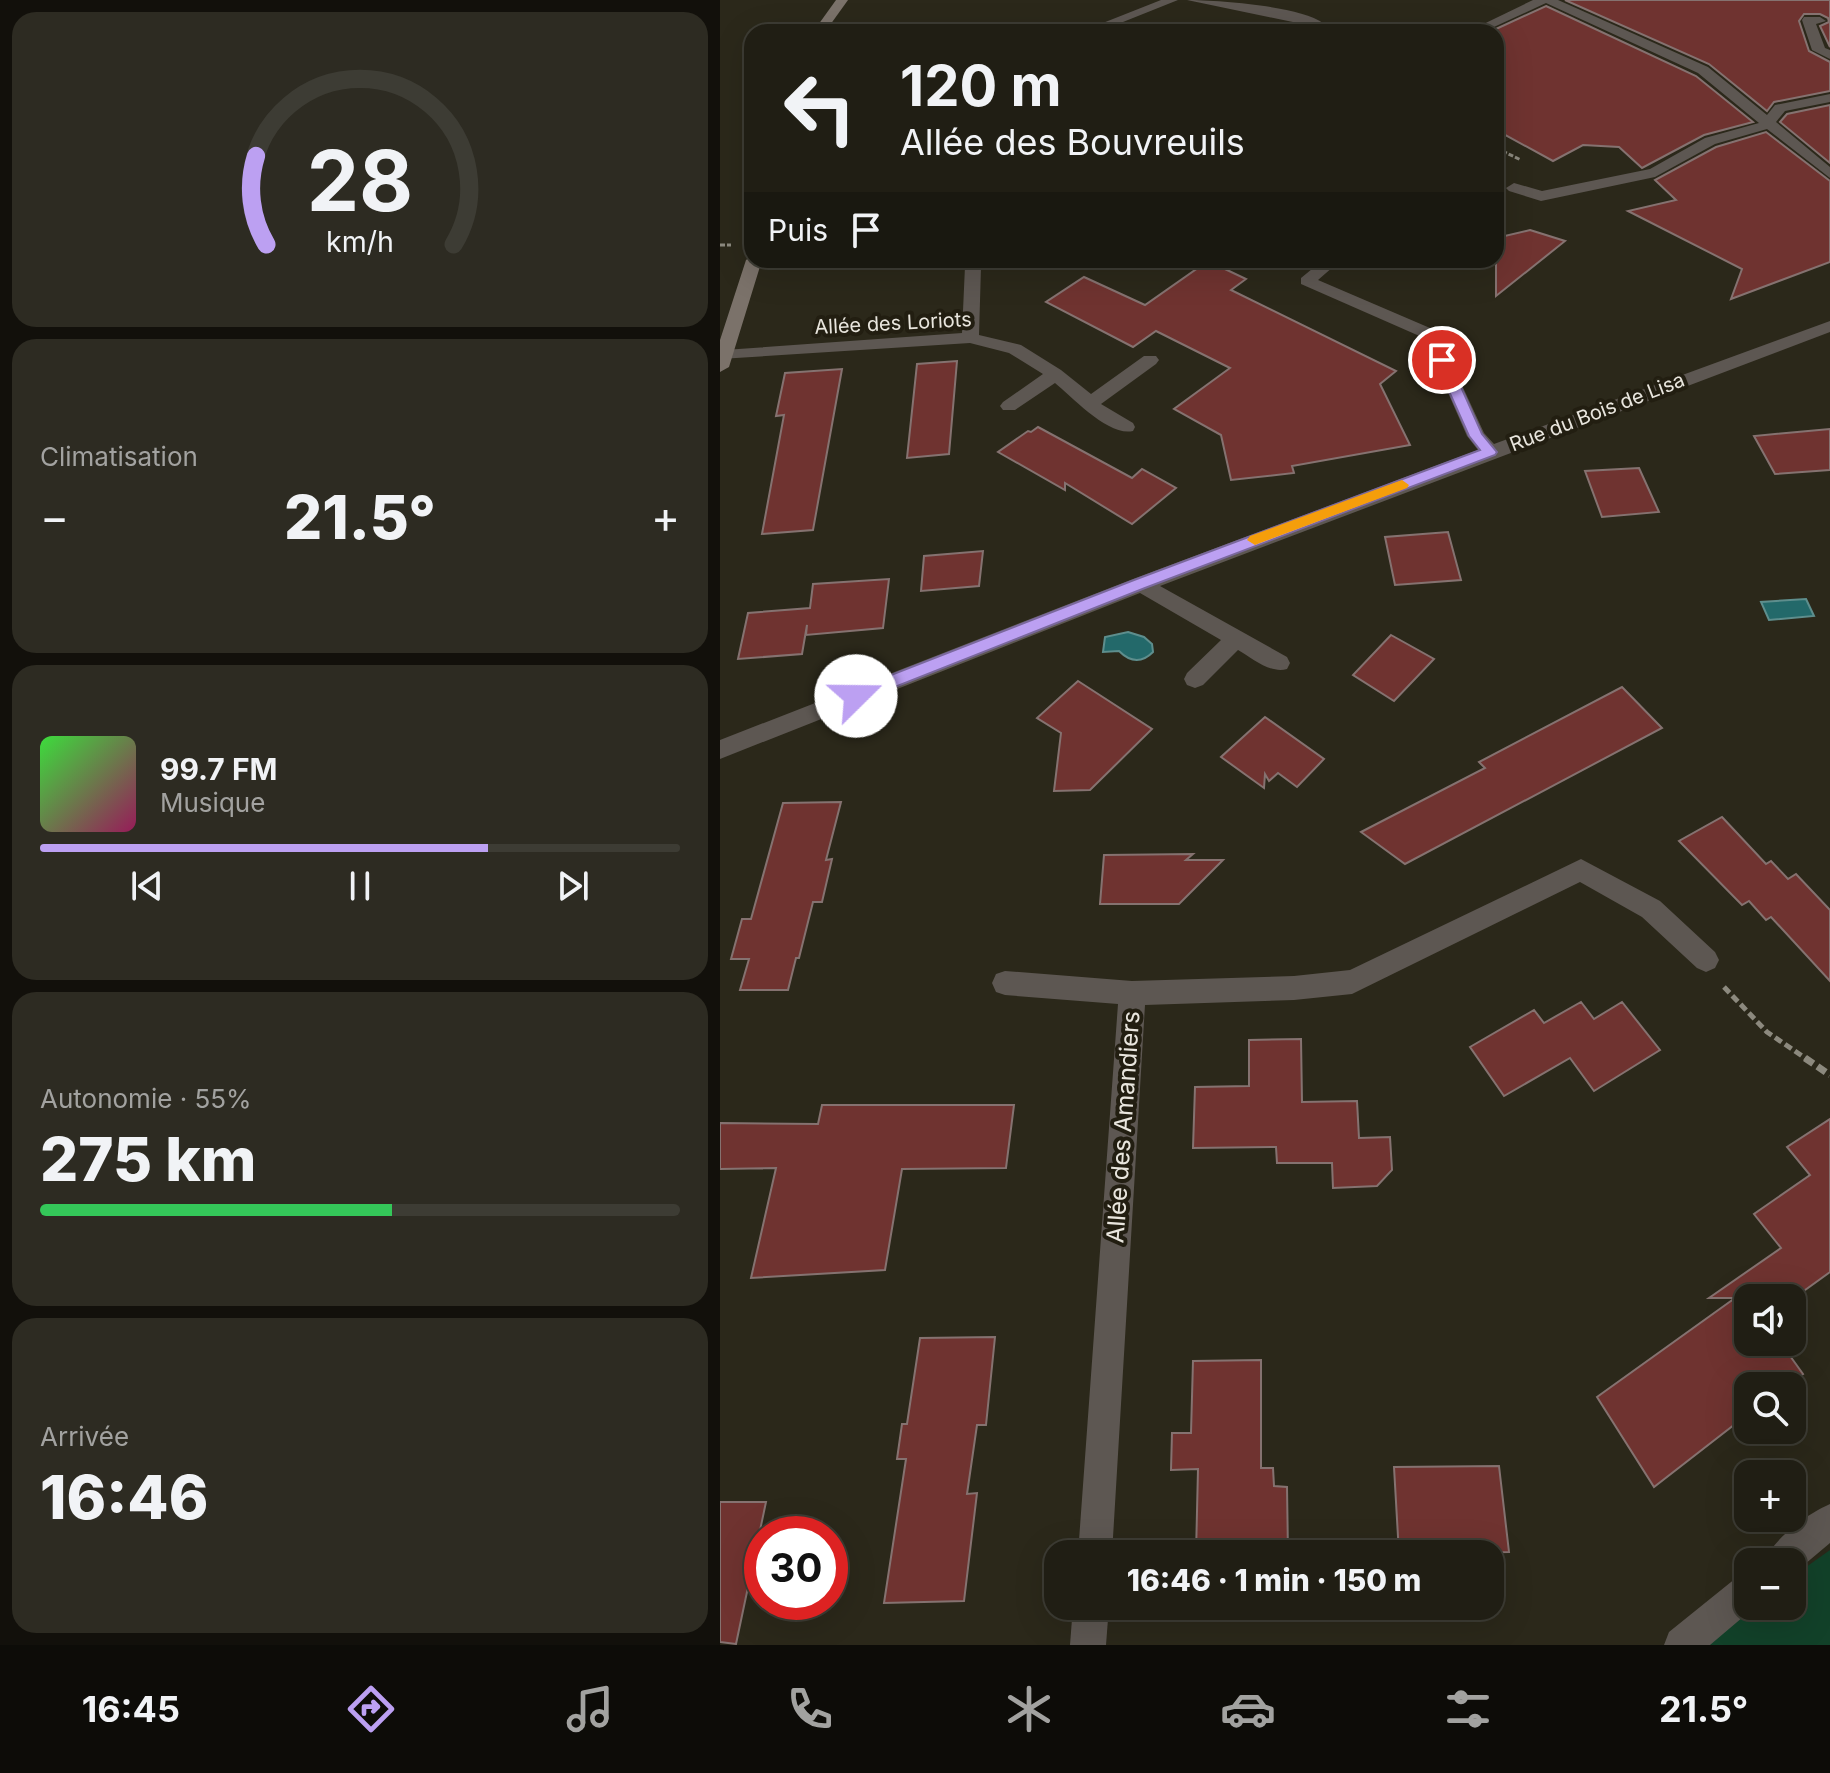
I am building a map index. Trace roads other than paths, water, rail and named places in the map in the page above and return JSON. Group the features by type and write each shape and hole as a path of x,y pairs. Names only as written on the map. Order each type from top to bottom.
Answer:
{"street":[{"path":"825,24 842,0"},
{"path":"1108,24 1172,0"},
{"path":"1193,0 1317,23"},
{"path":"1494,24 1550,2 1703,70 1830,174"},
{"path":"1820,21 1808,20 1819,50 1830,55"},
{"path":"1514,188 1541,196 1655,173 1710,141 1746,133 1767,124 1780,108 1830,98"},
{"path":"722,361 734,332 752,268"},
{"path":"970,338 973,268"},
{"path":"1323,268 1307,281 1431,335 1476,436 1490,452"},
{"name":"Rue du Bois de Lisa","path":"720,750 1140,584 1830,326"},
{"name":"Allée des Loriots","path":"722,361 970,338 1015,349 1055,374 1096,410 1126,427"},
{"path":"1091,403 1150,360"},
{"path":"1009,406 1055,374"},
{"path":"1140,584 1279,663"},
{"path":"1195,679 1236,639"},
{"name":"Allée des Amandiers","path":"1096,1540 1132,993 1294,988 1352,982 1581,870 1651,909 1706,960"},
{"path":"1005,983 1132,993"},
{"path":"1798,1548 1830,1521"},
{"path":"1682,1645 1734,1602"},
{"path":"1088,1645 1090,1620"}],"water":[{"path":"1806,599 1814,616 1769,620 1761,602"},
{"path":"1128,632 1144,637 1152,644 1153,652 1136,660 1119,651 1103,652 1105,637"}]}
